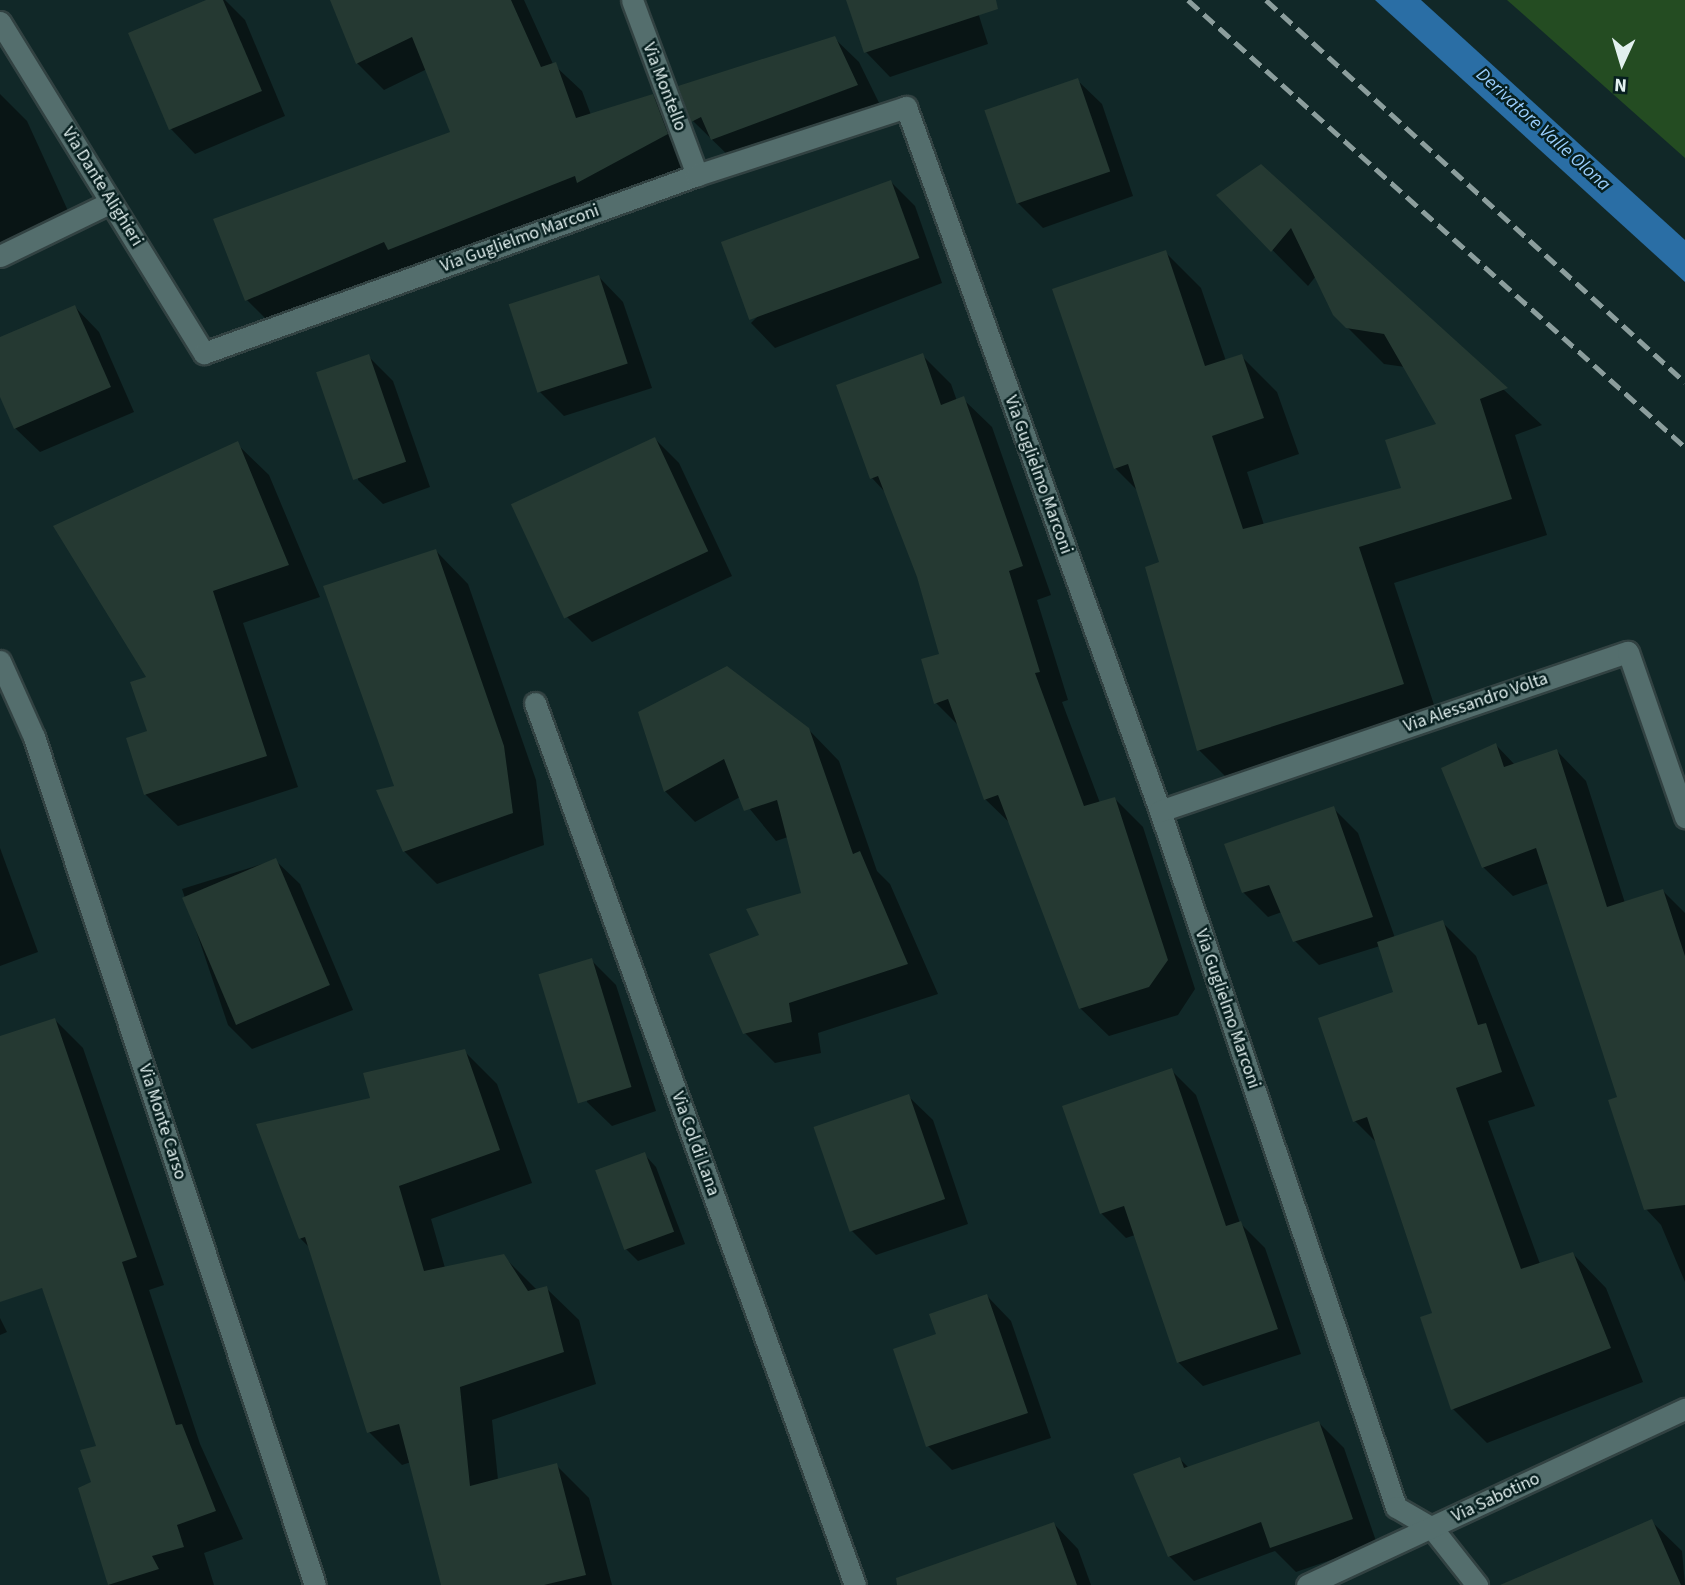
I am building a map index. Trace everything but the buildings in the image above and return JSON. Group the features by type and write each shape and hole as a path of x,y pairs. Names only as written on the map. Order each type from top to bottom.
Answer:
{"street":[{"name":"Via Montello","path":"632,0 697,175"},
{"name":"Via Dante Alighieri","path":"0,22 204,353"},
{"name":"Via Guglielmo Marconi","path":"204,353 697,175 906,107 1160,811 1396,1507 1432,1528"},
{"path":"0,256 111,202"},
{"name":"Via Alessandro Volta","path":"1160,811 1628,652 1685,817"},
{"name":"Via Monte Carso","path":"0,661 34,737 315,1585"},
{"name":"Via Col di Lana","path":"535,703 855,1585"},
{"name":"Via Sabotino","path":"1307,1585 1685,1409"},
{"path":"1432,1528 1477,1585"}],"green space":[{"path":"1507,0 1685,0 1685,158"}],"water":[{"name":"Derivatore Valle Olona","path":"1375,0 1421,0 1685,240 1685,282"}],"railway":[{"path":"1188,0 1685,447"},
{"path":"1266,0 1685,382"}]}
